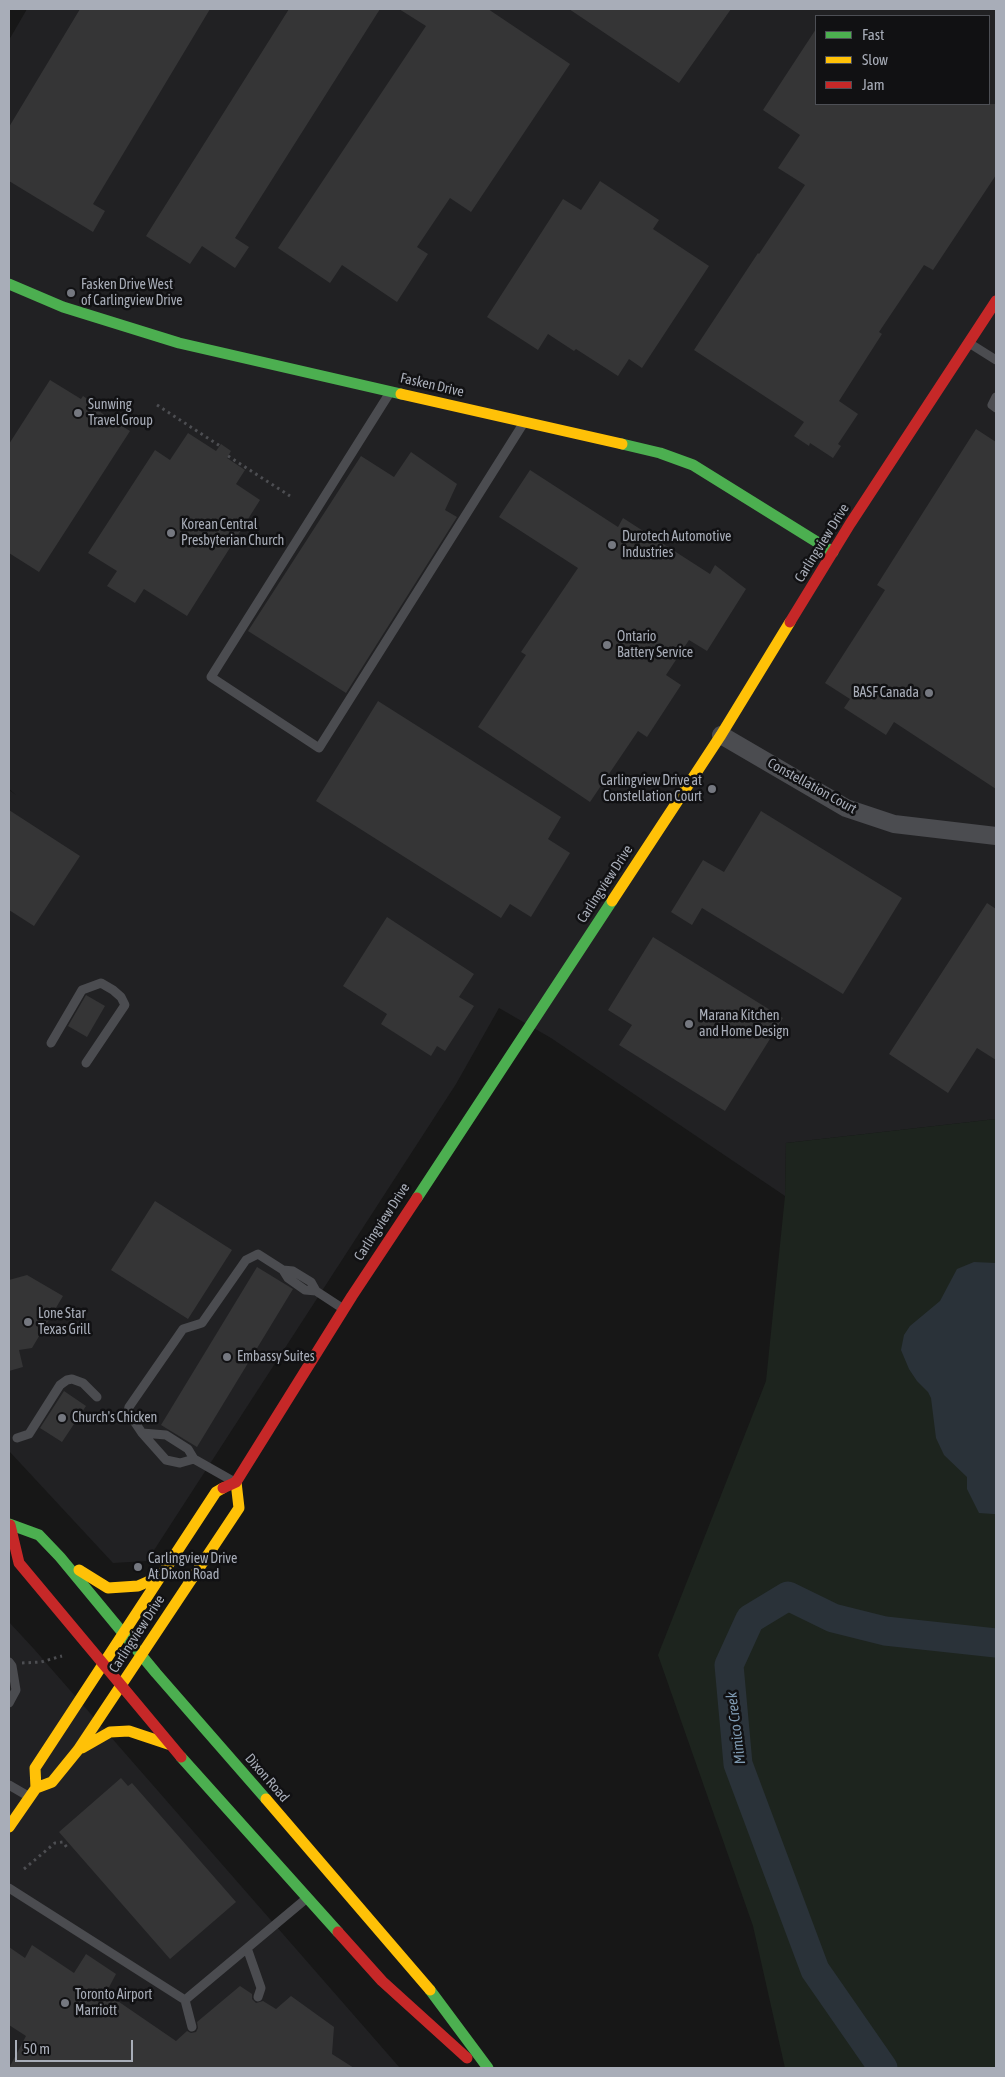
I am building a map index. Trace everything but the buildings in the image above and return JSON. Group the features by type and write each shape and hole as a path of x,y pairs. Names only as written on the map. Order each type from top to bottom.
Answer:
{"main road":[{"name":"Fasken Drive","path":"9,284 63,308 179,343 660,453 693,465 833,552"},
{"name":"Carlingview Drive","path":"33,1793 35,1768 216,1492 236,1482 343,1309 721,735 833,552 996,301"},
{"name":"Carlingview Drive","path":"9,1827 33,1793 52,1782 78,1750 239,1508 236,1482"},
{"name":"Dixon Road","path":"9,1524 39,1535 60,1558 141,1655 418,1974 488,2068"},
{"name":"Dixon Road","path":"9,1524 19,1563 170,1745 382,1981 478,2068"},
{"path":"60,1558 108,1588 138,1586 163,1575"},
{"path":"78,1750 110,1732 129,1731 170,1745"}],"street":[{"name":"Constellation Court","path":"721,735 846,808 894,824 996,836"}],"lane":[{"path":"969,343 996,360"},
{"path":"391,391 211,677 319,748 524,421"},
{"path":"996,397 992,404 996,408"},
{"path":"51,1043 82,990 101,984 113,990 121,996 124,1005 86,1063"},
{"path":"194,1459 180,1463 166,1460 142,1433 128,1412 129,1407 183,1329 202,1323 246,1260 258,1254 283,1270 293,1271 311,1282 316,1291 343,1309"},
{"path":"17,1438 29,1434 60,1385 67,1380 72,1378 83,1384 97,1397"},
{"path":"142,1433 166,1435 188,1449 194,1459 236,1482"},
{"path":"9,1703 16,1690 10,1664"},
{"path":"9,1785 33,1793"},
{"path":"9,1888 185,2000 192,2027"},
{"path":"185,2000 307,1897"},
{"path":"247,1948 260,1988 258,1997"}],"path":[{"path":"157,405 220,446"},
{"path":"228,456 290,496"},
{"path":"10,1664 41,1662 62,1656"},
{"path":"24,1869 55,1843 63,1842 68,1849"}],"shaded area":[{"path":"27,9 996,9 996,1119 786,1143 785,1196 551,1038 499,1008 456,1084 147,1561 113,1563 9,1451 9,790 16,795 9,789 9,40"},
{"path":"996,1119 996,2068 785,2068 753,1926 658,1655 766,1381 785,1196 786,1143"},
{"path":"974,1262 996,1263 996,1514 979,1513 967,1489 967,1477 944,1455 936,1438 931,1398 909,1369 901,1350 904,1335 910,1326 940,1301 957,1269"},
{"path":"9,1622 34,1649 400,2068 9,2068"}],"waterway":[{"name":"Mimico Creek","path":"883,2068 815,1970 738,1764 729,1665 750,1619 788,1596 833,1618 885,1631 996,1643"}],"traffic: fast":[{"path":"9,284 63,307 179,343 401,394"},
{"path":"622,444 660,453 693,465 833,552"},
{"path":"417,1198 612,901"},
{"path":"9,1524 39,1535 60,1557 156,1673 266,1799"},
{"path":"181,1757 338,1932"},
{"path":"430,1990 488,2068"}],"traffic: slow":[{"path":"401,394 622,444"},
{"path":"612,901 721,735 790,622"},
{"path":"9,1827 36,1788 52,1782 78,1750 239,1508 236,1482"},
{"path":"36,1788 35,1768 216,1492 223,1488"},
{"path":"79,1570 108,1588 138,1586 163,1575"},
{"path":"82,1748 110,1732 129,1731 168,1744"},
{"path":"266,1799 430,1990"}],"traffic: jam":[{"path":"790,622 850,524 996,301"},
{"path":"223,1488 236,1482 352,1296 417,1198"},
{"path":"10,1525 19,1563 181,1757"},
{"path":"338,1932 382,1981 467,2058"}],"place":[{"name":"Fasken Drive West of Carlingview Drive","path":"71,293"},
{"name":"Sunwing Travel Group","path":"78,413"},
{"name":"Korean Central Presbyterian Church","path":"171,533"},
{"name":"Durotech Automotive Industries","path":"612,545"},
{"name":"Ontario Battery Service","path":"607,645"},
{"name":"BASF Canada","path":"929,693"},
{"name":"Carlingview Drive at Constellation Court","path":"712,789"},
{"name":"Marana Kitchen and Home Design","path":"689,1024"},
{"name":"Lone Star Texas Grill","path":"28,1322"},
{"name":"Embassy Suites","path":"227,1357"},
{"name":"Church's Chicken","path":"62,1418"},
{"name":"Carlingview Drive At Dixon Road","path":"138,1567"},
{"name":"Toronto Airport Marriott","path":"65,2003"}]}
